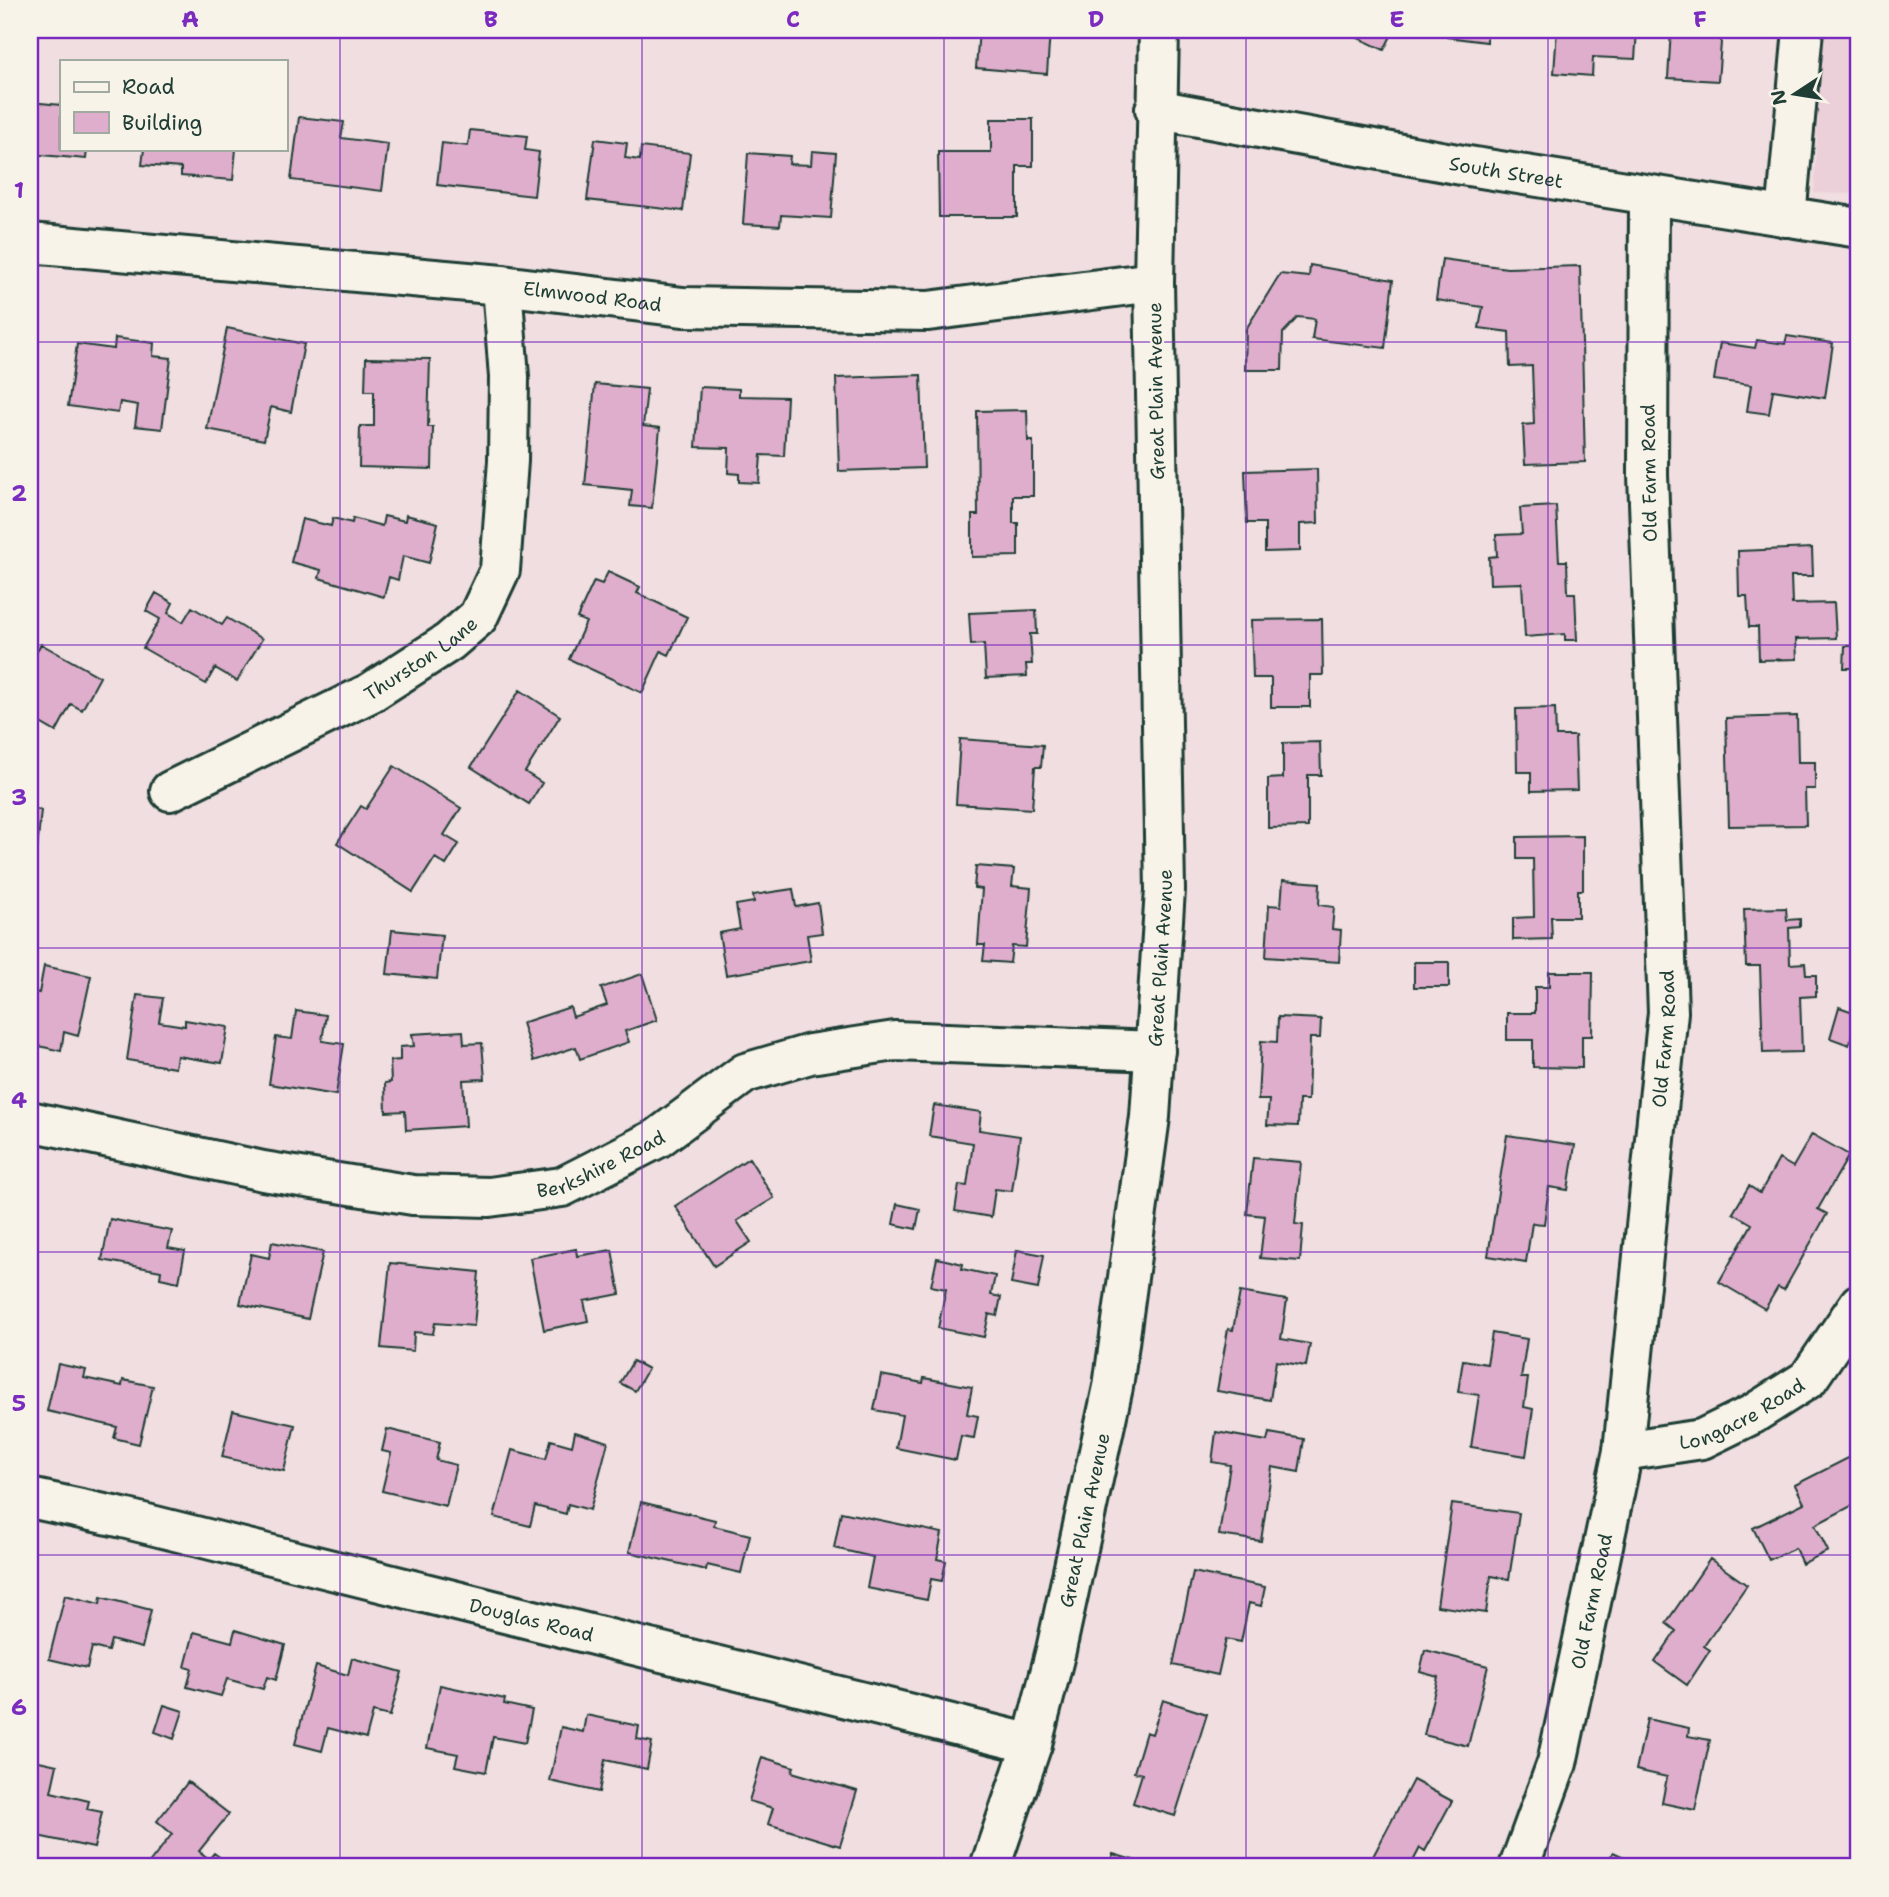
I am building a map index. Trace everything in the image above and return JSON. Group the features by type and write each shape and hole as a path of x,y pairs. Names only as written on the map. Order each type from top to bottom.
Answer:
{"street":[{"name":"Great Plain Avenue","path":"990,1867 1032,1744 1059,1637 1113,1387 1150,1117 1164,890 1154,282 1155,109 1159,30"},
{"path":"1786,217 1803,30"},
{"name":"South Street","path":"1155,109 1649,196 1859,228"},
{"name":"Old Farm Road","path":"1519,1867 1557,1763 1623,1451 1668,1012 1648,475 1649,196"},
{"name":"Elmwood Road","path":"30,243 502,285 682,307 928,311 1154,282"},
{"name":"Thurston Lane","path":"170,791 370,693 449,642 478,617 500,570 508,461 509,377 502,285"},
{"name":"Berkshire Road","path":"30,1121 263,1171 413,1195 489,1197 562,1186 658,1138 745,1073 810,1054 895,1041 1155,1051"},
{"name":"Longacre Road","path":"1623,1451 1702,1439 1753,1414 1808,1379 1859,1304"},
{"name":"Douglas Road","path":"30,1498 150,1524 1032,1744"}],"shaded area":[{"path":"1822,30 1859,30 1859,194 1814,193"}],"building":[{"path":"979,30 1050,30 1047,74 976,68"},
{"path":"1341,30 1394,30 1384,50"},
{"path":"1447,30 1522,30 1521,38 1487,34 1487,42 1447,37"},
{"path":"1557,30 1637,30 1635,59 1593,57 1592,76 1554,73"},
{"path":"1671,30 1722,30 1718,81 1668,78"},
{"path":"30,102 60,105 60,150 87,150 86,159 30,154"},
{"path":"299,117 344,122 341,138 388,144 382,191 291,180"},
{"path":"991,119 1033,119 1033,166 1017,166 1017,217 939,217 938,152 991,152"},
{"path":"470,130 527,136 525,150 539,152 534,196 437,185 442,143 468,146"},
{"path":"595,139 627,143 625,158 640,160 641,147 690,153 683,211 587,200"},
{"path":"144,150 236,150 233,180 181,176 181,168 142,165"},
{"path":"812,151 836,153 831,218 781,215 780,226 743,224 748,153 790,156 789,164 811,165"},
{"path":"1442,259 1507,268 1580,266 1585,462 1525,464 1523,425 1534,424 1532,366 1510,367 1509,332 1479,328 1483,307 1436,300"},
{"path":"1310,265 1393,280 1385,348 1312,339 1315,319 1298,317 1283,333 1282,370 1245,370 1246,329 1280,274 1309,277"},
{"path":"227,328 304,344 291,412 271,407 264,440 207,429"},
{"path":"1787,336 1833,343 1825,398 1773,390 1769,414 1747,411 1751,385 1714,380 1720,343 1755,348 1757,340 1785,344"},
{"path":"115,338 154,343 153,356 171,358 162,429 135,426 138,405 120,402 118,413 68,406 77,344 114,349"},
{"path":"366,358 430,359 428,427 433,427 432,469 359,467 360,426 374,426 374,391 365,391"},
{"path":"921,375 924,468 839,471 836,378"},
{"path":"595,384 647,389 643,426 660,428 652,508 630,506 632,490 585,485"},
{"path":"700,387 739,389 739,396 787,397 784,456 761,455 759,483 739,482 739,474 728,473 729,448 696,447"},
{"path":"1027,410 1028,441 1033,441 1033,496 1013,496 1013,523 1018,523 1018,556 972,557 972,515 978,515 977,411"},
{"path":"1317,469 1318,523 1300,524 1300,551 1265,552 1265,523 1247,523 1245,471"},
{"path":"1556,506 1559,561 1567,561 1568,593 1575,593 1577,640 1565,640 1565,634 1525,637 1522,583 1490,584 1489,557 1497,556 1496,535 1522,534 1520,508"},
{"path":"406,515 438,523 429,563 403,556 398,580 389,577 384,597 319,578 321,570 291,562 302,519 331,526 333,518 352,523 353,518 382,526 384,516 405,521"},
{"path":"1812,548 1813,576 1791,576 1792,604 1834,603 1836,638 1796,639 1797,659 1759,660 1758,627 1749,627 1747,596 1739,596 1738,551"},
{"path":"608,572 640,587 637,593 687,617 669,655 661,651 642,693 569,659 586,622 577,618 594,581 602,584"},
{"path":"156,593 173,603 168,613 183,622 192,607 222,625 227,618 262,639 237,681 215,668 206,684 143,648 160,619 146,611"},
{"path":"1036,610 1037,634 1030,634 1032,664 1026,664 1027,676 986,678 984,644 971,645 969,613"},
{"path":"1322,619 1323,675 1310,675 1310,707 1271,707 1271,678 1253,678 1251,620"},
{"path":"41,644 100,677 82,710 71,704 56,732 30,717 30,662"},
{"path":"1845,646 1859,646 1859,668 1844,668"},
{"path":"520,690 560,716 525,772 542,783 529,804 471,767"},
{"path":"1555,708 1556,736 1575,736 1577,790 1531,791 1531,772 1517,772 1516,709"},
{"path":"1797,716 1798,762 1815,762 1815,789 1805,789 1806,825 1729,826 1726,718"},
{"path":"960,739 1043,745 1041,767 1035,767 1032,809 956,804"},
{"path":"1320,742 1321,775 1308,775 1308,827 1268,828 1268,779 1283,778 1283,743"},
{"path":"394,766 461,808 444,835 459,844 446,865 435,858 413,892 337,843 361,806 366,809"},
{"path":"30,809 41,810 37,850 30,849"},
{"path":"1583,836 1583,890 1578,890 1578,917 1551,917 1552,939 1513,940 1513,918 1534,917 1533,859 1517,859 1517,837"},
{"path":"976,866 1014,869 1012,886 1031,888 1026,947 1012,946 1010,963 983,961 985,945 978,945 982,889 974,888"},
{"path":"1283,880 1320,883 1319,905 1334,907 1332,929 1341,930 1339,962 1266,957 1269,905 1281,906"},
{"path":"793,889 796,907 818,903 822,933 807,935 811,961 726,975 719,933 740,929 736,905 754,902 753,895"},
{"path":"1786,908 1787,920 1800,919 1800,927 1789,928 1790,964 1805,963 1806,975 1816,975 1816,996 1800,997 1802,1052 1763,1053 1760,966 1746,966 1744,909"},
{"path":"392,930 442,935 437,979 387,974"},
{"path":"1414,962 1449,962 1449,987 1414,987"},
{"path":"44,966 91,976 78,1036 64,1032 61,1051 30,1044 30,991 39,993"},
{"path":"1549,972 1593,972 1592,1036 1582,1036 1582,1068 1533,1067 1533,1040 1507,1040 1507,1013 1535,1013 1535,987 1549,987"},
{"path":"642,974 657,1020 625,1031 629,1042 580,1059 576,1047 534,1061 522,1023 570,1007 573,1017 607,1005 601,988"},
{"path":"137,995 163,998 159,1022 185,1026 185,1020 228,1027 222,1063 177,1056 175,1068 127,1060"},
{"path":"1839,1007 1859,1014 1849,1045 1830,1038"},
{"path":"296,1011 326,1015 322,1041 344,1044 336,1095 269,1084 276,1037 292,1039"},
{"path":"1278,1017 1321,1019 1320,1038 1310,1038 1308,1100 1299,1100 1298,1126 1267,1125 1269,1100 1258,1100 1261,1041 1277,1042"},
{"path":"463,1031 464,1044 482,1043 485,1079 463,1080 466,1126 406,1130 405,1111 386,1112 385,1083 391,1082 390,1061 400,1060 400,1047 414,1046 412,1034"},
{"path":"934,1105 981,1112 979,1130 1020,1136 1012,1191 995,1189 991,1217 955,1211 959,1185 967,1186 973,1143 929,1136"},
{"path":"1812,1134 1849,1155 1818,1209 1827,1214 1784,1290 1778,1287 1765,1309 1719,1282 1752,1224 1733,1213 1749,1186 1760,1193 1779,1159 1793,1167"},
{"path":"1507,1135 1575,1145 1568,1190 1549,1187 1544,1224 1532,1223 1526,1262 1488,1256"},
{"path":"749,1158 774,1198 737,1221 751,1242 714,1266 675,1206"},
{"path":"1253,1158 1301,1162 1295,1224 1303,1225 1300,1261 1260,1258 1265,1216 1247,1214"},
{"path":"897,1204 920,1209 916,1229 893,1224"},
{"path":"110,1219 172,1231 168,1248 185,1251 179,1282 160,1278 161,1271 102,1260"},
{"path":"272,1242 323,1252 308,1319 240,1304 251,1254 269,1258"},
{"path":"576,1249 577,1256 612,1250 620,1294 584,1301 588,1321 544,1330 530,1258"},
{"path":"1017,1250 1044,1255 1038,1289 1011,1284"},
{"path":"937,1258 963,1264 962,1269 995,1276 991,1295 1001,1297 997,1316 989,1314 984,1337 938,1328 946,1289 931,1286"},
{"path":"390,1263 479,1272 474,1326 435,1323 433,1334 414,1332 413,1351 381,1348"},
{"path":"1240,1292 1287,1300 1281,1339 1310,1344 1306,1366 1276,1361 1270,1400 1217,1391 1228,1329 1233,1330"},
{"path":"1492,1333 1527,1339 1521,1378 1528,1378 1524,1407 1533,1409 1526,1456 1471,1447 1479,1395 1458,1392 1463,1360 1487,1364"},
{"path":"633,1361 648,1369 635,1391 620,1383"},
{"path":"58,1364 86,1370 84,1378 122,1386 123,1380 153,1386 139,1444 114,1438 117,1427 47,1411"},
{"path":"881,1375 923,1383 924,1378 972,1387 967,1414 978,1416 974,1438 961,1436 956,1460 896,1448 902,1415 874,1410"},
{"path":"233,1411 295,1425 284,1471 222,1457"},
{"path":"387,1429 440,1442 436,1460 456,1465 446,1506 382,1491 391,1453 382,1451"},
{"path":"575,1432 608,1442 590,1510 568,1504 566,1514 535,1506 530,1526 494,1517 512,1450 546,1459 551,1440 572,1446"},
{"path":"1216,1432 1267,1441 1269,1433 1304,1439 1299,1472 1272,1467 1261,1541 1219,1535 1230,1465 1212,1462"},
{"path":"1852,1456 1859,1470 1859,1502 1815,1525 1828,1551 1802,1564 1795,1548 1769,1560 1753,1528 1804,1503 1795,1485"},
{"path":"641,1502 715,1520 714,1526 750,1535 741,1573 707,1565 706,1570 629,1552"},
{"path":"1452,1504 1519,1513 1509,1579 1491,1576 1486,1613 1437,1606"},
{"path":"841,1512 942,1533 937,1559 946,1561 942,1581 931,1579 927,1600 867,1588 873,1557 834,1548"},
{"path":"1710,1559 1747,1585 1704,1646 1710,1650 1687,1685 1655,1662 1676,1631 1666,1623"},
{"path":"1193,1572 1265,1587 1261,1606 1249,1603 1241,1642 1226,1639 1218,1675 1173,1665"},
{"path":"65,1595 100,1604 101,1597 151,1610 142,1648 111,1640 108,1651 92,1647 87,1668 49,1659"},
{"path":"235,1630 285,1645 276,1680 267,1677 263,1689 227,1679 221,1696 187,1687 192,1669 185,1667 194,1632 232,1642"},
{"path":"1425,1650 1488,1666 1468,1746 1424,1735 1438,1677 1420,1672"},
{"path":"352,1658 402,1672 390,1716 373,1712 366,1738 328,1728 322,1751 295,1744 316,1666 348,1675"},
{"path":"440,1685 505,1699 504,1704 532,1710 525,1743 493,1737 486,1772 455,1766 458,1754 427,1748"},
{"path":"1163,1700 1207,1714 1175,1816 1133,1803 1142,1774 1134,1772 1146,1732 1152,1734"},
{"path":"164,1705 183,1711 174,1739 155,1732"},
{"path":"586,1715 639,1726 637,1739 652,1742 647,1769 605,1760 599,1792 550,1781 561,1727 583,1732"},
{"path":"1647,1719 1689,1728 1688,1736 1710,1740 1695,1810 1662,1803 1667,1777 1636,1770"},
{"path":"762,1757 794,1767 792,1772 857,1791 840,1846 768,1824 773,1808 749,1801"},
{"path":"30,1759 57,1765 51,1792 89,1801 87,1809 102,1812 94,1848 33,1835 37,1817 30,1815"},
{"path":"1413,1780 1452,1801 1425,1851 1420,1848 1410,1867 1375,1867 1369,1864"},
{"path":"188,1782 229,1814 199,1851 209,1859 214,1853 229,1864 227,1867 148,1865 172,1834 157,1821"},
{"path":"1613,1852 1646,1867 1605,1867"},
{"path":"1113,1854 1156,1867 1109,1867"}]}
